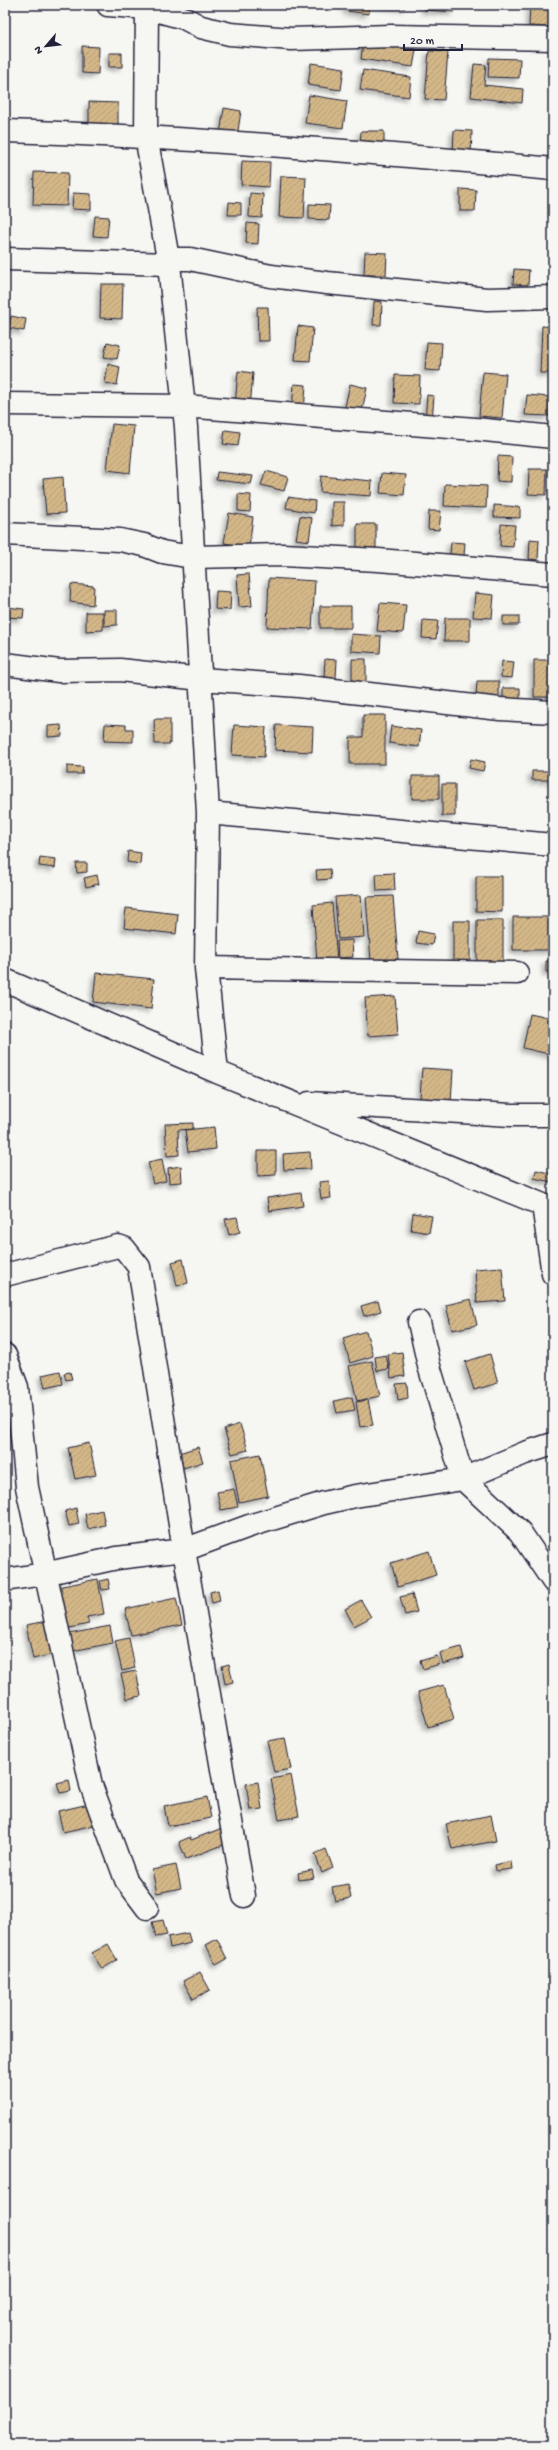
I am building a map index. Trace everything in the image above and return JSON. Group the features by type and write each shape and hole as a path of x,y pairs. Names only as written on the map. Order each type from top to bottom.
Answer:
{"street":[{"path":"108,5 147,7 184,18 201,27 230,34 291,39 391,36 553,39"},
{"path":"147,7 146,136 169,264 184,406 208,813 206,968 217,1072"},
{"path":"5,131 146,136 350,150 553,169"},
{"path":"5,259 169,264 178,259 190,258 270,276 487,299 553,297"},
{"path":"5,404 184,406 475,429 553,437"},
{"path":"5,534 120,540 144,545 162,552 192,557 283,555 378,560 553,574"},
{"path":"5,664 59,671 120,670 201,679 299,686 553,712"},
{"path":"208,813 553,845"},
{"path":"206,968 516,973"},
{"path":"5,980 217,1072 548,1207 553,1274"},
{"path":"288,1101 511,1115 553,1115"},
{"path":"5,1275 118,1246 124,1248 134,1258 138,1266 184,1550 244,1896"},
{"path":"419,1322 429,1366 463,1479 520,1532 553,1581"},
{"path":"5,1355 17,1387 27,1487 44,1574 91,1785 126,1880 147,1908"},
{"path":"5,1580 44,1574 117,1558 184,1550 249,1526 324,1503 463,1479 525,1453 553,1444"}],"building":[{"path":"347,5 369,5 369,14 347,11"},
{"path":"375,5 405,5 405,8"},
{"path":"425,5 454,5 454,12 425,10"},
{"path":"530,5 553,5 553,27 529,26"},
{"path":"363,42 416,50 413,67 361,59"},
{"path":"82,46 99,47 98,74 82,73"},
{"path":"429,51 448,52 444,100 425,99"},
{"path":"109,53 122,53 122,67 109,67"},
{"path":"489,58 520,59 519,78 488,77"},
{"path":"311,63 344,68 341,90 308,85"},
{"path":"474,64 486,65 484,85 523,89 522,103 471,97"},
{"path":"363,70 411,77 409,97 360,90"},
{"path":"309,95 347,101 343,128 305,123"},
{"path":"89,102 118,103 118,126 89,125"},
{"path":"224,108 241,111 237,137 220,134"},
{"path":"454,130 472,131 471,154 453,154"},
{"path":"361,131 384,131 384,145 360,144"},
{"path":"242,161 270,162 269,187 241,185"},
{"path":"34,172 68,173 67,206 33,205"},
{"path":"281,176 306,177 304,218 279,217"},
{"path":"460,189 476,190 475,211 460,211"},
{"path":"73,193 91,194 91,210 72,209"},
{"path":"250,193 263,194 262,218 249,217"},
{"path":"229,202 241,203 241,215 228,215"},
{"path":"309,204 330,205 329,220 309,219"},
{"path":"95,216 109,217 107,237 93,236"},
{"path":"247,223 259,224 258,244 246,243"},
{"path":"365,252 387,253 386,275 364,275"},
{"path":"514,269 529,270 528,285 513,284"},
{"path":"101,284 123,284 122,319 100,318"},
{"path":"374,301 382,302 381,325 373,325"},
{"path":"257,307 268,307 269,341 258,341"},
{"path":"11,316 26,319 24,331 9,328"},
{"path":"298,326 313,328 310,361 295,360"},
{"path":"542,326 553,327 553,373 540,373"},
{"path":"107,342 120,345 117,359 104,357"},
{"path":"427,342 442,343 440,371 425,370"},
{"path":"108,364 120,367 117,385 105,383"},
{"path":"238,371 253,373 250,408 235,406"},
{"path":"483,372 506,374 502,418 479,416"},
{"path":"395,375 420,376 419,404 394,403"},
{"path":"294,384 306,385 304,411 292,409"},
{"path":"350,384 367,388 361,415 344,411"},
{"path":"427,395 434,396 432,421 425,421"},
{"path":"527,395 550,397 549,416 525,415"},
{"path":"112,424 134,426 130,473 107,470"},
{"path":"225,430 240,432 238,446 223,444"},
{"path":"498,456 512,457 511,482 497,481"},
{"path":"529,469 547,469 546,495 528,494"},
{"path":"266,471 288,477 284,491 261,485"},
{"path":"217,472 253,476 251,484 216,480"},
{"path":"382,473 406,475 404,495 380,493"},
{"path":"321,476 372,481 371,496 320,492"},
{"path":"63,477 65,513 46,514 43,479"},
{"path":"445,484 487,486 486,508 444,506"},
{"path":"238,494 251,495 250,512 238,511"},
{"path":"288,497 315,501 314,513 286,508"},
{"path":"332,502 344,502 344,525 332,526"},
{"path":"494,505 520,507 520,518 494,517"},
{"path":"429,511 441,511 439,530 428,529"},
{"path":"229,513 253,517 249,547 224,543"},
{"path":"300,516 312,518 309,541 296,539"},
{"path":"357,524 376,524 376,548 357,548"},
{"path":"501,524 515,525 513,547 500,546"},
{"path":"530,539 539,540 538,560 529,559"},
{"path":"451,542 465,543 464,556 450,555"},
{"path":"249,574 252,606 239,607 237,575"},
{"path":"269,578 315,581 312,629 267,627"},
{"path":"71,584 94,586 93,605 70,602"},
{"path":"216,591 231,592 230,610 215,609"},
{"path":"475,593 494,595 492,618 473,617"},
{"path":"380,603 406,605 403,633 377,631"},
{"path":"320,606 351,606 351,628 320,628"},
{"path":"7,607 24,609 23,618 6,617"},
{"path":"104,610 117,610 117,625 104,626"},
{"path":"86,612 103,612 103,630 86,631"},
{"path":"503,616 519,616 519,625 503,625"},
{"path":"445,618 470,618 470,641 444,641"},
{"path":"423,620 438,621 436,639 422,638"},
{"path":"351,634 381,636 380,653 351,651"},
{"path":"325,659 337,660 336,678 324,677"},
{"path":"352,659 366,659 366,687 352,687"},
{"path":"534,660 551,660 551,697 534,697"},
{"path":"502,661 514,662 512,678 501,677"},
{"path":"477,681 499,681 499,697 476,696"},
{"path":"503,688 520,688 520,700 503,699"},
{"path":"363,715 385,715 385,764 350,764 350,737 363,737"},
{"path":"154,719 170,719 170,744 155,744"},
{"path":"105,724 126,725 126,729 133,729 133,742 104,741"},
{"path":"61,725 62,736 48,737 48,726"},
{"path":"234,725 266,727 264,757 232,755"},
{"path":"276,725 313,727 312,752 275,750"},
{"path":"391,726 421,730 419,747 389,743"},
{"path":"471,759 485,762 483,771 469,768"},
{"path":"67,766 83,767 82,774 67,774"},
{"path":"532,771 553,771 553,780 532,780"},
{"path":"412,776 439,776 439,799 412,799"},
{"path":"442,784 455,784 455,816 442,816"},
{"path":"128,851 141,853 140,864 127,862"},
{"path":"40,857 56,859 55,868 39,866"},
{"path":"76,863 87,863 87,872 77,873"},
{"path":"330,869 331,879 317,880 316,870"},
{"path":"394,873 395,890 377,891 376,874"},
{"path":"97,875 99,884 86,887 84,878"},
{"path":"476,876 502,876 502,912 476,911"},
{"path":"361,895 364,937 338,939 335,897"},
{"path":"393,896 398,959 371,961 366,897"},
{"path":"332,903 337,960 317,962 313,905"},
{"path":"126,908 178,914 176,934 124,928"},
{"path":"513,917 551,917 551,950 513,950"},
{"path":"477,920 503,920 503,968 477,968"},
{"path":"453,921 470,921 470,963 453,963"},
{"path":"418,931 434,934 432,945 416,943"},
{"path":"352,940 353,957 338,958 337,941"},
{"path":"546,961 553,961 553,972 546,972"},
{"path":"96,973 154,979 151,1009 93,1002"},
{"path":"395,996 398,1034 368,1036 365,998"},
{"path":"530,1014 553,1019 553,1055 523,1048"},
{"path":"422,1068 453,1070 451,1102 420,1099"},
{"path":"193,1123 193,1129 178,1130 179,1155 167,1156 165,1124"},
{"path":"214,1127 216,1149 188,1152 185,1130"},
{"path":"258,1151 276,1151 276,1175 258,1176"},
{"path":"310,1152 311,1169 284,1170 283,1154"},
{"path":"162,1159 166,1181 153,1184 148,1162"},
{"path":"181,1166 182,1182 169,1183 168,1168"},
{"path":"536,1170 553,1174 551,1182 534,1178"},
{"path":"329,1181 331,1198 321,1199 319,1182"},
{"path":"301,1193 303,1206 269,1211 267,1198"},
{"path":"413,1213 432,1216 429,1233 411,1230"},
{"path":"237,1217 240,1232 229,1235 225,1219"},
{"path":"183,1259 188,1283 177,1286 172,1262"},
{"path":"502,1267 505,1301 477,1303 475,1269"},
{"path":"471,1299 477,1325 452,1330 446,1305"},
{"path":"378,1301 381,1311 364,1316 361,1306"},
{"path":"366,1331 373,1356 350,1363 343,1338"},
{"path":"402,1352 405,1376 391,1378 388,1354"},
{"path":"490,1354 498,1383 474,1390 465,1362"},
{"path":"386,1355 389,1369 377,1371 375,1357"},
{"path":"372,1361 380,1396 357,1401 349,1366"},
{"path":"60,1371 63,1384 45,1388 42,1375"},
{"path":"70,1372 72,1379 66,1380 64,1373"},
{"path":"407,1383 408,1398 398,1400 396,1384"},
{"path":"352,1397 355,1410 337,1413 334,1401"},
{"path":"368,1400 373,1425 360,1427 356,1402"},
{"path":"240,1424 248,1450 232,1454 224,1429"},
{"path":"89,1443 96,1475 75,1479 68,1448"},
{"path":"198,1447 203,1462 183,1468 179,1453"},
{"path":"260,1454 268,1496 239,1502 231,1460"},
{"path":"234,1489 238,1507 221,1510 217,1492"},
{"path":"76,1508 79,1524 69,1526 65,1511"},
{"path":"102,1510 105,1525 88,1529 85,1514"},
{"path":"429,1551 436,1575 398,1587 391,1563"},
{"path":"98,1579 104,1614 87,1617 89,1624 65,1629 57,1587"},
{"path":"108,1579 110,1589 102,1590 100,1581"},
{"path":"218,1590 220,1601 212,1603 210,1592"},
{"path":"412,1594 417,1612 405,1615 400,1597"},
{"path":"176,1598 182,1625 131,1635 125,1609"},
{"path":"361,1600 371,1617 354,1626 345,1609"},
{"path":"47,1621 54,1654 33,1659 26,1625"},
{"path":"110,1626 113,1643 72,1651 69,1634"},
{"path":"129,1638 135,1668 122,1671 115,1641"},
{"path":"461,1647 464,1658 443,1664 440,1653"},
{"path":"437,1656 440,1664 423,1669 420,1661"},
{"path":"229,1664 233,1682 225,1684 222,1666"},
{"path":"136,1671 141,1696 127,1699 121,1674"},
{"path":"444,1685 454,1719 428,1727 418,1692"},
{"path":"285,1738 291,1769 274,1772 267,1741"},
{"path":"291,1775 299,1816 279,1820 271,1779"},
{"path":"69,1780 71,1791 60,1793 57,1783"},
{"path":"258,1782 262,1809 250,1810 246,1784"},
{"path":"207,1797 211,1818 168,1826 164,1806"},
{"path":"89,1804 94,1825 63,1832 58,1811"},
{"path":"491,1815 496,1841 452,1849 446,1824"},
{"path":"225,1827 231,1842 186,1859 179,1842 190,1837 191,1840"},
{"path":"326,1849 333,1868 322,1873 315,1854"},
{"path":"511,1861 512,1869 496,1871 495,1865"},
{"path":"176,1865 181,1888 157,1893 152,1870"},
{"path":"312,1870 314,1878 299,1880 298,1873"},
{"path":"348,1884 351,1898 335,1901 332,1887"},
{"path":"163,1920 167,1935 156,1937 152,1922"},
{"path":"188,1933 191,1943 170,1948 168,1937"},
{"path":"217,1939 227,1959 216,1965 206,1945"},
{"path":"108,1944 117,1960 102,1969 92,1953"},
{"path":"200,1972 210,1990 193,1999 183,1981"}]}
